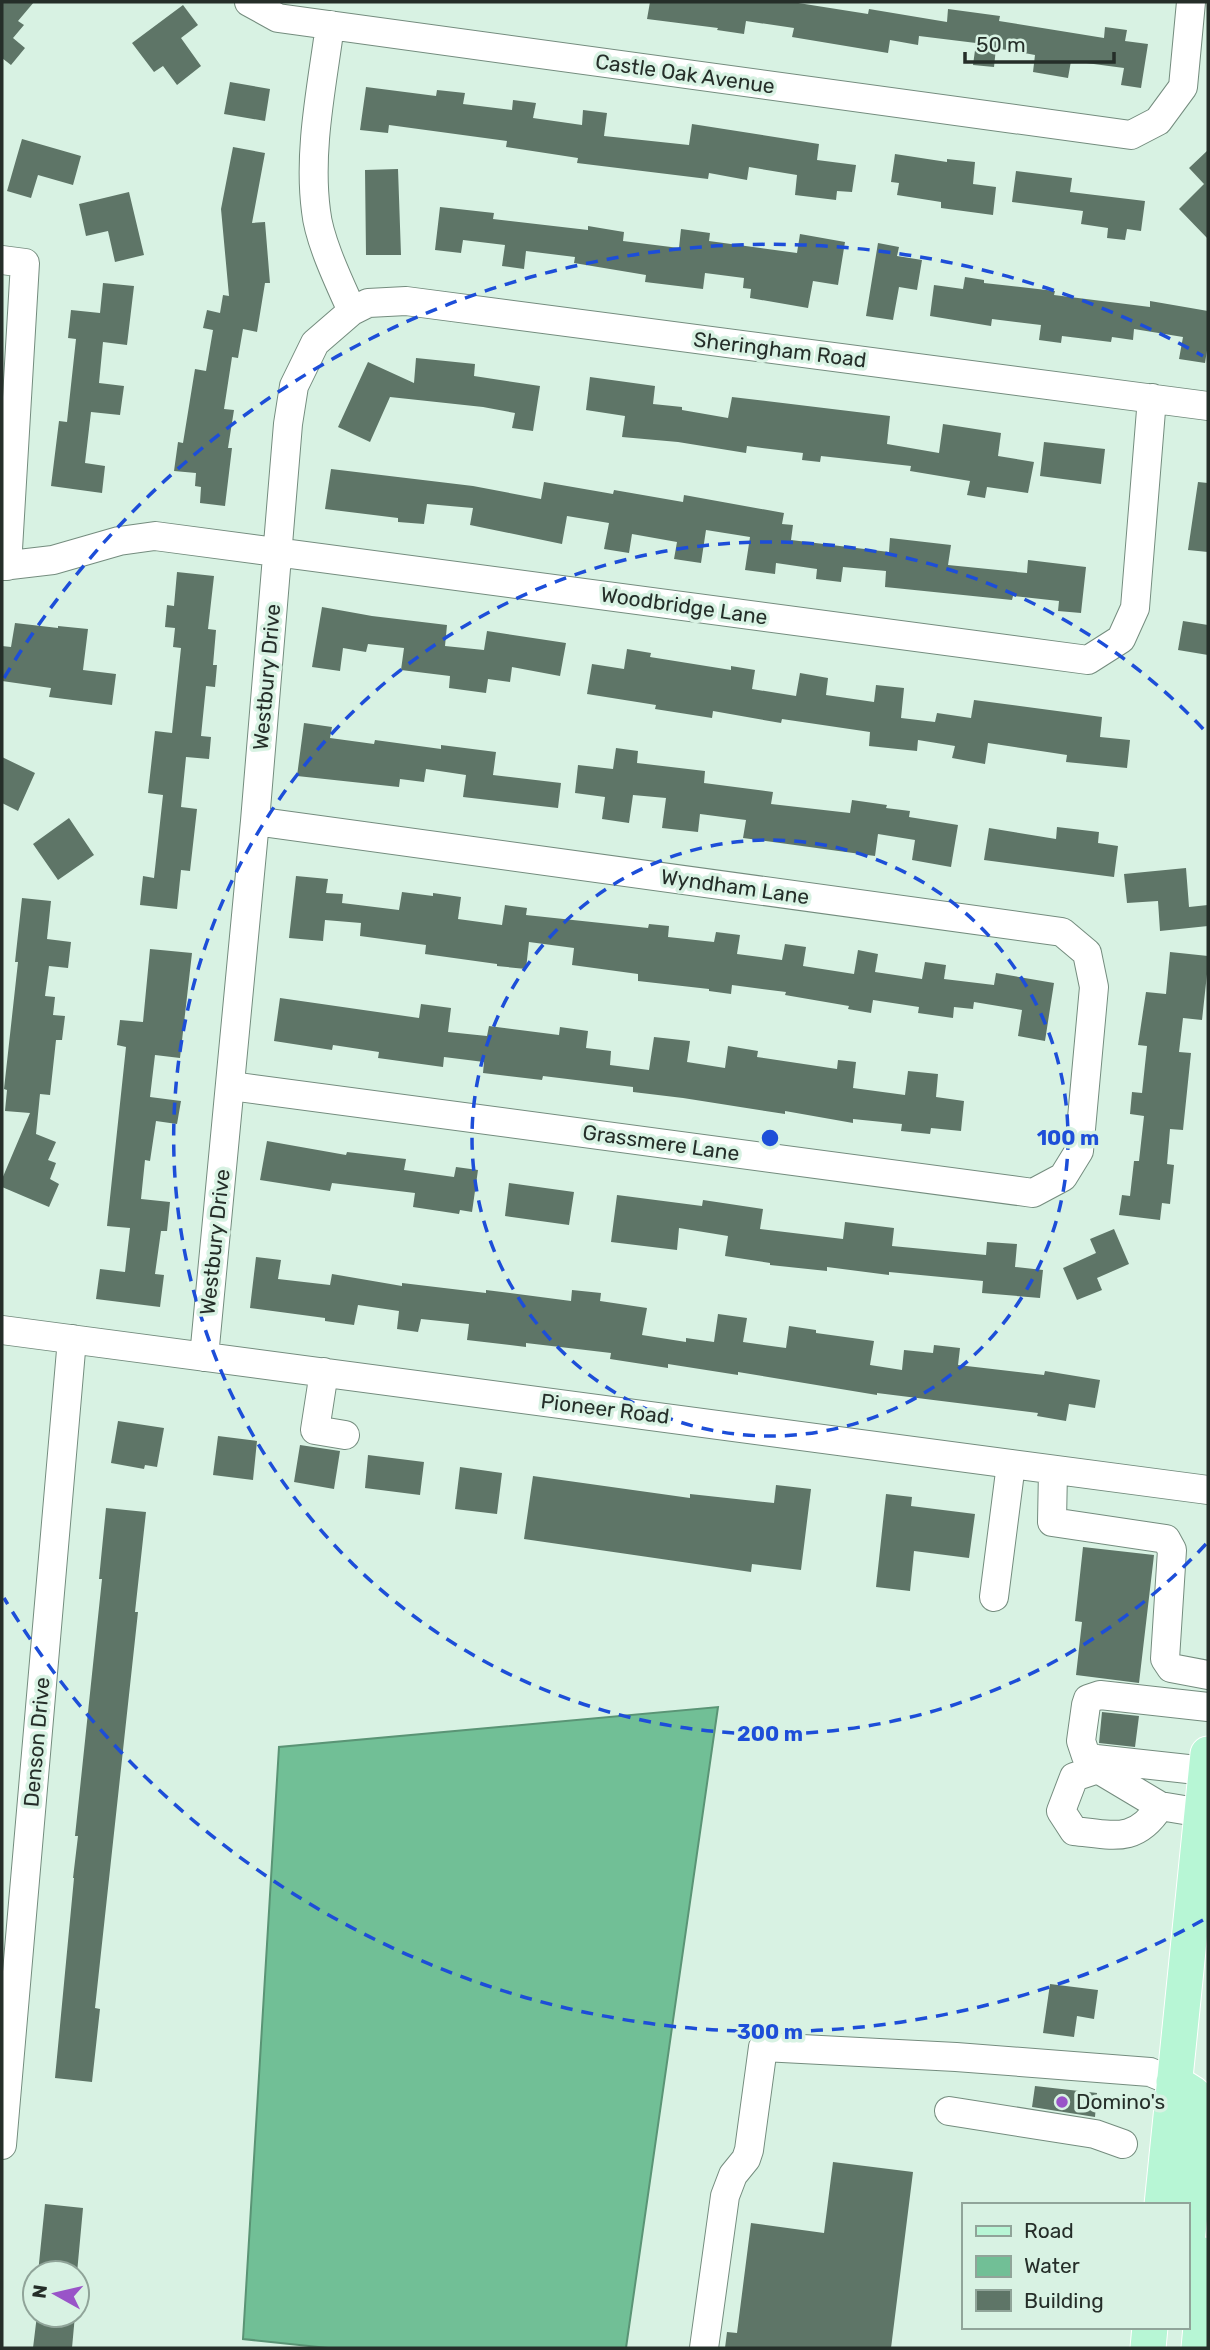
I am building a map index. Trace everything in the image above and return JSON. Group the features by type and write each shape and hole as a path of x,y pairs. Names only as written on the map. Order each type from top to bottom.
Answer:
{"main road":[{"path":"1162,2203 1207,1763"},
{"path":"1174,2082 1193,2094 1201,2112 1189,2223"},
{"path":"1199,2346 1208,2255"},
{"path":"1189,2293 1199,2346"},
{"path":"1148,2348 1150,2329"}],"street":[{"name":"Castle Oak Avenue","path":"249,2 278,18 1131,135 1158,121 1183,87 1191,2"},
{"path":"330,25 314,149 316,213 333,268 352,311"},
{"path":"4,566 13,261"},
{"name":"Sheringham Road","path":"352,311 368,303 406,301 1208,406"},
{"name":"Westbury Drive","path":"204,1357 255,821 288,425 294,386 315,343 352,311"},
{"name":"Woodbridge Lane","path":"4,566 53,560 119,541 155,536 1088,660 1121,639 1135,608 1152,398"},
{"name":"Wyndham Lane","path":"255,821 1062,932 1087,953 1094,987 1086,1074"},
{"name":"Grassmere Lane","path":"231,1086 1033,1193 1063,1177 1079,1151 1086,1074"},
{"name":"Pioneer Road","path":"2,1330 1208,1490"},
{"name":"Denson Drive","path":"2,2145 9,1972 72,1339"},
{"path":"324,1371 315,1430 345,1434"},
{"path":"994,1597 1011,1464"},
{"path":"1053,1470 1052,1522 1166,1539 1172,1550 1165,1659 1171,1668 1208,1675"},
{"path":"1207,1763 1096,1759 1086,1756 1081,1741 1088,1699 1100,1695 1208,1707"},
{"path":"1160,1806 1202,1813"},
{"path":"704,2348 725,2196 733,2175 746,2159 749,2150 763,2047 956,2057 1150,2072 1174,2082"},
{"path":"949,2111 1095,2134 1123,2144"}],"water":[{"path":"718,1707 626,2348 328,2348 243,2339 279,1747"}],"building":[{"path":"2,2 34,2 18,21 24,25 13,38 25,48 11,65 2,58"},
{"path":"650,2 792,2 868,14 869,9 947,22 948,9 1000,16 999,21 1104,38 1105,27 1127,30 1125,41 1148,44 1141,88 1121,85 1124,68 1071,61 1068,78 1033,72 1035,55 996,48 994,67 973,65 976,43 919,36 918,45 890,40 888,53 792,37 794,28 746,21 744,34 647,19"},
{"path":"183,5 198,25 181,38 201,66 177,85 163,66 154,72 132,43"},
{"path":"230,82 270,89 265,121 224,114"},
{"path":"366,87 436,96 437,90 465,93 463,104 512,110 513,100 536,103 533,118 582,125 583,110 607,113 604,136 689,145 692,124 819,144 817,160 856,165 852,192 837,191 836,200 795,195 797,175 749,167 747,180 709,173 708,179 577,163 578,158 506,147 507,141 389,125 388,133 360,130"},
{"path":"22,139 81,156 73,185 38,175 31,198 7,191"},
{"path":"233,147 265,153 252,223 265,222 270,283 265,283 257,332 243,329 238,358 232,357 224,409 234,410 228,448 232,448 225,506 200,503 201,487 195,486 196,473 174,471 178,442 183,443 195,369 206,371 213,330 203,328 207,310 220,313 223,295 229,296 221,209"},
{"path":"1208,150 1208,239 1179,209 1204,184 1189,168"},
{"path":"895,154 947,162 947,159 975,162 973,184 996,187 993,215 941,208 941,202 897,195 899,183 891,182"},
{"path":"398,169 401,255 366,255 365,170"},
{"path":"1016,171 1072,178 1070,192 1145,201 1141,231 1127,229 1125,240 1107,238 1108,228 1081,224 1083,211 1012,202"},
{"path":"129,192 144,255 115,262 108,231 86,236 79,204"},
{"path":"440,207 494,213 493,219 588,230 588,226 624,232 623,241 679,248 681,229 710,233 709,241 797,253 800,234 845,242 838,285 813,281 808,308 750,298 751,289 743,288 744,278 705,273 703,289 645,282 646,275 574,263 575,257 526,251 524,269 502,266 505,245 463,240 461,253 435,250"},
{"path":"878,243 899,247 897,256 922,260 917,290 899,287 893,320 866,316"},
{"path":"965,277 984,280 984,283 1055,291 1054,295 1150,307 1150,301 1208,311 1205,363 1179,359 1183,337 1134,329 1133,340 1112,337 1111,342 1062,336 1061,343 1039,340 1041,325 992,319 991,326 930,316 934,285 963,289"},
{"path":"103,283 134,286 127,345 103,342 99,383 124,386 120,415 91,412 85,463 105,466 102,493 51,486 59,421 67,422 76,339 68,338 71,310 100,313"},
{"path":"416,358 475,364 474,376 540,386 533,431 512,428 515,413 390,397 370,442 338,427 368,362 414,383"},
{"path":"590,377 655,386 653,404 682,407 682,410 728,418 732,397 890,416 887,444 939,453 943,424 1001,433 998,456 1034,462 1028,493 987,487 985,498 967,495 970,481 910,471 911,466 821,456 820,462 802,460 803,453 747,446 746,453 678,442 622,437 625,416 586,410"},
{"path":"1044,442 1105,449 1101,484 1040,476"},
{"path":"331,469 473,486 541,499 544,482 683,502 684,495 784,513 782,524 793,525 791,540 889,552 890,538 951,545 948,565 1027,573 1028,560 1086,567 1081,613 1058,611 1059,601 1013,596 1012,600 885,587 886,571 843,567 841,582 816,579 817,569 776,563 775,574 745,570 750,537 706,530 701,563 674,559 677,542 632,534 629,553 604,549 609,523 567,516 562,544 470,525 473,508 427,504 424,524 325,509"},
{"path":"1198,482 1208,483 1208,552 1188,550"},
{"path":"177,572 214,576 208,629 216,630 213,665 217,665 215,687 206,686 201,736 211,737 209,759 186,757 181,807 197,809 190,871 181,870 177,909 140,905 143,876 154,878 163,795 148,793 155,731 172,733 181,648 173,647 175,628 165,627 167,605 174,606"},
{"path":"322,607 447,625 445,646 484,650 487,631 566,643 560,676 512,667 510,682 488,679 486,693 449,688 450,676 401,670 404,648 368,644 366,652 343,648 340,671 312,667"},
{"path":"1183,621 1208,625 1208,655 1178,650"},
{"path":"15,623 88,629 83,670 116,674 112,705 49,697 51,688 2,681 2,646 11,647"},
{"path":"627,649 651,653 650,657 731,670 731,666 755,670 752,689 796,696 800,673 828,678 826,695 874,702 876,685 904,688 901,718 935,722 937,713 971,718 974,700 1102,717 1100,737 1130,740 1127,768 1066,762 1067,755 988,743 985,764 952,758 955,746 918,740 917,751 869,746 870,732 782,719 781,723 713,711 712,718 655,709 656,705 587,694 592,664 624,669"},
{"path":"304,723 332,727 330,738 374,744 375,740 441,749 441,745 496,752 493,775 561,783 558,808 463,797 466,775 426,769 424,782 400,779 399,787 297,776"},
{"path":"616,748 638,751 637,763 705,771 704,783 773,792 771,804 850,813 852,800 910,811 909,817 958,825 951,867 912,860 915,840 878,834 875,856 743,838 746,820 700,814 698,832 662,828 666,798 633,795 629,823 602,819 605,797 575,793 578,765 613,769"},
{"path":"2,757 35,773 18,811 2,803"},
{"path":"69,818 94,855 58,880 33,844"},
{"path":"1057,827 1099,832 1098,843 1118,846 1114,877 984,860 989,828 1056,839"},
{"path":"1186,868 1189,907 1208,905 1208,926 1160,931 1158,901 1127,903 1124,874"},
{"path":"296,876 328,879 326,893 343,894 342,903 399,910 402,892 433,896 433,893 461,897 458,919 502,925 505,905 527,908 526,915 648,928 649,924 669,926 668,937 714,942 716,932 740,935 737,954 782,960 785,944 806,947 803,966 854,974 858,950 878,954 875,972 922,979 925,962 946,965 944,979 994,985 996,973 1054,983 1045,1041 1018,1036 1022,1010 974,1002 973,1009 954,1007 953,1018 918,1013 919,1007 873,1000 871,1013 848,1009 849,1006 785,995 786,992 732,985 731,994 638,981 638,974 572,965 574,948 529,942 526,969 497,966 425,954 426,945 360,936 361,923 325,920 323,941 289,938"},
{"path":"22,898 51,901 47,939 71,942 68,968 49,966 45,996 55,997 53,1015 65,1016 62,1040 56,1040 50,1095 40,1094 36,1134 56,1142 48,1160 56,1163 50,1179 59,1184 49,1207 2,1187 2,1179 30,1113 5,1111 7,1090 4,1089"},
{"path":"150,949 192,953 180,1058 155,1055 150,1097 181,1101 177,1124 156,1121 150,1161 145,1160 141,1199 170,1202 167,1231 161,1231 155,1274 164,1275 160,1307 96,1299 100,1269 125,1272 130,1228 107,1226 126,1047 117,1045 120,1020 143,1022"},
{"path":"1170,952 1208,956 1208,965 1202,1020 1183,1018 1179,1052 1191,1053 1183,1130 1170,1129 1167,1164 1174,1165 1170,1204 1162,1203 1160,1220 1119,1215 1122,1195 1130,1196 1134,1161 1139,1161 1144,1116 1130,1114 1132,1092 1142,1093 1147,1046 1138,1045 1146,992 1166,994"},
{"path":"280,998 419,1018 421,1004 451,1008 448,1032 487,1036 489,1026 559,1035 560,1027 588,1031 586,1048 611,1051 610,1065 649,1070 654,1037 690,1041 687,1062 725,1068 728,1046 758,1051 757,1057 837,1069 838,1060 856,1062 853,1088 905,1095 908,1071 938,1074 936,1097 964,1101 961,1131 931,1128 930,1134 901,1131 902,1124 853,1119 853,1123 785,1111 785,1114 633,1092 633,1087 543,1076 542,1080 483,1073 484,1062 444,1057 443,1067 378,1058 379,1052 333,1045 332,1050 274,1041"},
{"path":"267,1141 346,1155 347,1152 406,1159 404,1170 454,1177 456,1167 478,1170 472,1212 460,1210 459,1214 413,1207 415,1193 332,1183 330,1191 260,1180"},
{"path":"509,1183 574,1192 569,1225 505,1216"},
{"path":"617,1195 702,1206 703,1200 763,1209 760,1229 843,1239 845,1222 894,1228 892,1246 986,1255 987,1242 1017,1244 1015,1267 1043,1270 1040,1298 982,1293 983,1281 889,1272 889,1275 827,1267 827,1271 770,1265 725,1256 728,1236 679,1228 677,1250 611,1242"},
{"path":"1114,1229 1129,1264 1097,1278 1102,1290 1077,1300 1063,1268 1096,1253 1090,1239"},
{"path":"256,1257 281,1260 278,1279 330,1285 332,1274 402,1286 402,1283 486,1293 486,1290 571,1301 572,1290 601,1293 600,1301 647,1308 642,1335 686,1342 686,1338 714,1342 718,1314 747,1318 743,1342 786,1348 789,1326 816,1330 816,1333 874,1341 870,1365 902,1370 904,1350 933,1353 934,1345 960,1348 958,1365 1044,1375 1045,1371 1100,1380 1095,1408 1069,1404 1066,1421 1037,1416 1038,1413 877,1395 738,1372 738,1375 668,1364 668,1368 610,1359 611,1353 526,1343 526,1347 467,1340 469,1324 421,1319 418,1332 397,1329 399,1311 358,1305 354,1325 325,1321 325,1318 250,1308"},
{"path":"118,1421 164,1428 157,1467 145,1465 144,1469 111,1463"},
{"path":"218,1436 257,1441 253,1480 213,1475"},
{"path":"300,1445 340,1451 334,1489 294,1482"},
{"path":"368,1455 424,1462 420,1495 365,1488"},
{"path":"460,1467 502,1473 497,1514 455,1509"},
{"path":"533,1476 690,1498 690,1494 774,1503 776,1485 811,1489 801,1570 752,1564 751,1572 524,1539"},
{"path":"886,1494 912,1497 911,1506 975,1514 969,1558 914,1551 910,1591 876,1587"},
{"path":"106,1508 146,1512 135,1612 138,1612 95,2008 100,2009 92,2082 55,2078 78,1836 75,1836 102,1579 99,1579"},
{"path":"1083,1547 1154,1555 1139,1683 1076,1675 1082,1622 1075,1621"},
{"path":"1102,1712 1139,1716 1135,1747 1099,1743"},
{"path":"1050,1984 1098,1990 1094,2019 1077,2016 1074,2037 1043,2033"},
{"path":"1035,2086 1097,2093 1095,2117 1032,2107"},
{"path":"833,2162 913,2172 891,2348 725,2348 727,2332 737,2333 751,2223 824,2233"},
{"path":"45,2204 83,2208 78,2259 39,2259"},
{"path":"35,2329 74,2329 72,2348 33,2348"}],"place":[{"name":"Domino's","path":"1062,2102"}]}
